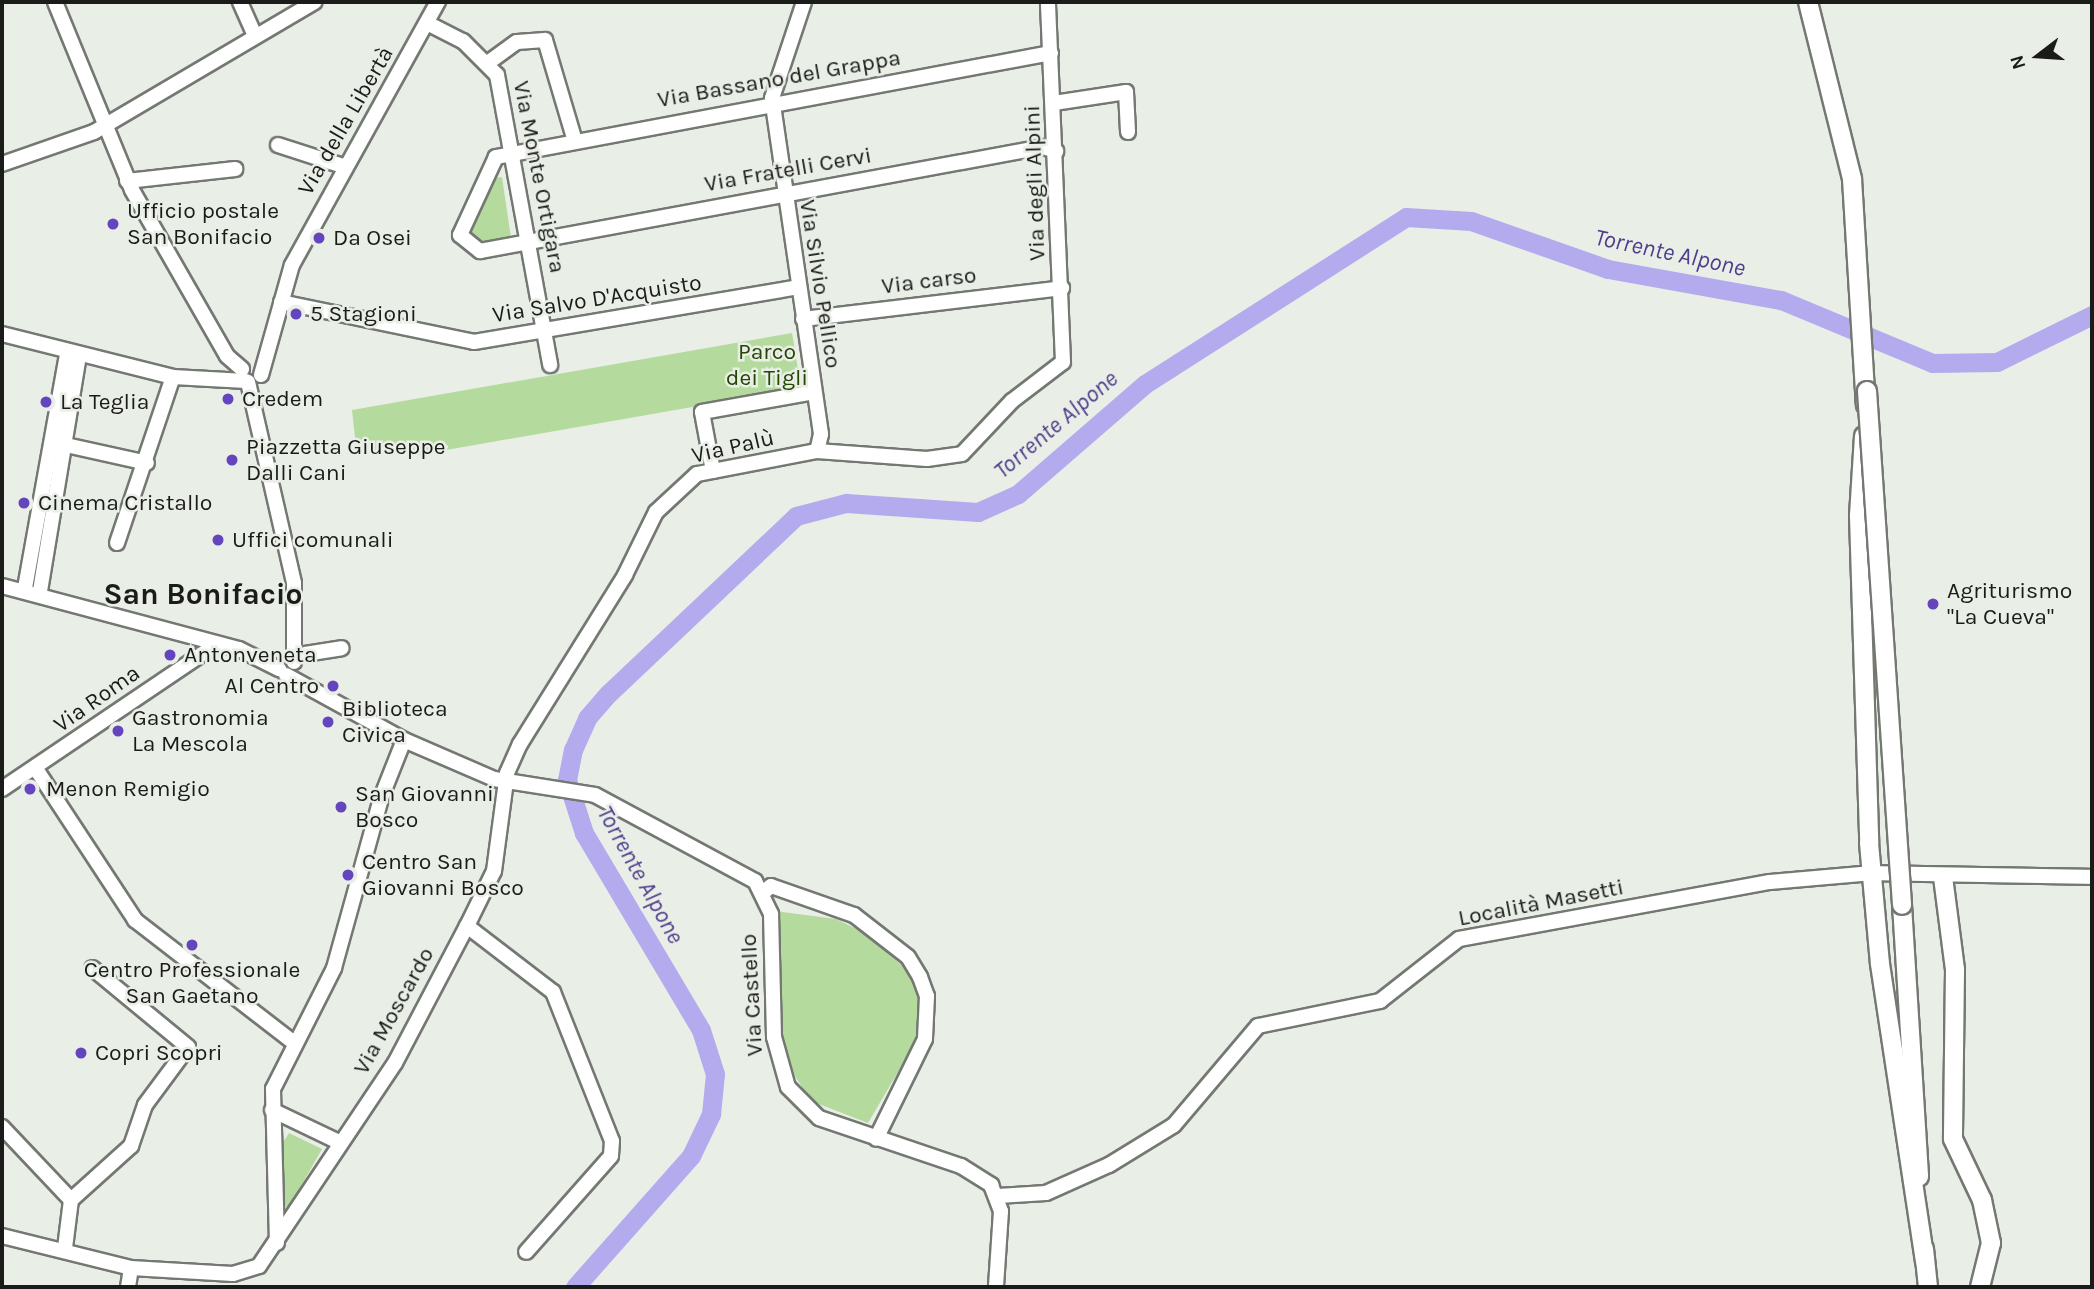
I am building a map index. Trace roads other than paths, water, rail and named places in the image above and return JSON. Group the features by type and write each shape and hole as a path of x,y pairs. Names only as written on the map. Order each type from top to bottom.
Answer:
{"main road":[{"path":"1808,2 1852,179 1925,1261"},
{"path":"1867,391 1859,516 1873,873 1882,977 1928,1287"},
{"path":"1943,877 1955,970 1953,1139 1982,1200 1991,1243 1980,1287"}],"street":[{"path":"55,2 127,181 228,356 250,377 289,553 296,631 290,663"},
{"path":"240,2 255,35"},
{"path":"2,164 103,125 315,2"},
{"name":"Via della Libertà","path":"250,377 271,343 292,265 346,167 433,25 438,2"},
{"path":"433,25 448,2"},
{"name":"Via Silvio Pellico","path":"804,2 772,105 821,434 817,451"},
{"name":"Via degli Alpini","path":"1048,2 1063,362"},
{"name":"Via Monte Ortigara","path":"433,25 489,62 514,152 550,365"},
{"path":"489,62 517,42 545,40 574,138"},
{"name":"Via Bassano del Grappa","path":"514,152 574,138 772,105 1051,53"},
{"path":"1054,103 1126,92 1128,132"},
{"path":"278,145 346,167"},
{"name":"Via Fratelli Cervi","path":"514,152 492,162 461,225 464,243 480,251 1043,147 1056,151"},
{"path":"127,181 235,169"},
{"name":"Via Salvo D'Acquisto","path":"281,302 474,342 798,288"},
{"name":"Via carso","path":"803,319 1062,288"},
{"path":"2,334 73,355 173,377 226,381 250,377"},
{"path":"32,590 73,355"},
{"name":"Via Palù","path":"508,783 532,718 625,575 656,512 678,487 713,471 817,451 927,459 962,454 1012,401 1063,362"},
{"path":"117,542 147,463 173,377"},
{"path":"713,471 702,412 814,392"},
{"path":"59,443 147,463"},
{"path":"2,586 32,590 259,657 290,663 342,648"},
{"name":"Via Roma","path":"2,789 36,769 217,644"},
{"path":"290,663 316,691 404,740 508,783 542,790 583,793 735,868 764,892 771,886 854,915 908,957 927,996 925,1039 876,1139"},
{"path":"277,1243 272,1110 274,1089 293,1042 334,968 381,798 404,740"},
{"path":"36,769 135,920 293,1042"},
{"name":"Via Moscardo","path":"2,1236 65,1248 131,1268 243,1273 259,1266 277,1243 395,1063 467,926 494,872 508,783"},
{"name":"Località Masetti","path":"998,1196 1046,1193 1109,1165 1174,1125 1258,1026 1381,1001 1460,939 1720,889 1873,873 1943,877 2092,877"},
{"name":"Via Castello","path":"764,892 771,914 771,1000 781,1073 809,1112 876,1139 961,1166 998,1196"},
{"path":"467,926 553,992 612,1141 611,1156 526,1252"},
{"path":"65,1248 71,1200 131,1146 145,1105 188,1047 92,968"},
{"path":"272,1110 341,1143"},
{"path":"2,1126 71,1200"},
{"path":"996,1287 998,1196"},
{"path":"128,1287 131,1268"}],"waterway":[{"name":"Torrente Alpone","path":"575,1287 691,1156 711,1114 715,1074 701,1030 584,833 567,780 573,750 587,718 609,693 796,516 846,503 978,512 1018,494 1145,384 1406,217 1471,221 1608,269 1781,300 1932,363 1997,362 2092,315"}],"place":[{"name":"Ufficio postale San Bonifacio","path":"113,224"},
{"name":"Da Osei","path":"319,238"},
{"name":"5 Stagioni","path":"296,314"},
{"name":"Credem","path":"228,399"},
{"name":"La Teglia","path":"46,402"},
{"name":"Piazzetta Giuseppe Dalli Cani","path":"232,460"},
{"name":"Cinema Cristallo","path":"24,503"},
{"name":"Uffici comunali","path":"218,540"},
{"name":"Agriturismo \"La Cueva\"","path":"1933,604"},
{"name":"Antonveneta","path":"170,655"},
{"name":"Al Centro","path":"333,686"},
{"name":"Biblioteca Civica","path":"328,722"},
{"name":"Gastronomia La Mescola","path":"118,731"},
{"name":"Menon Remigio","path":"30,789"},
{"name":"San Giovanni Bosco","path":"341,807"},
{"name":"Centro San Giovanni Bosco","path":"348,875"},
{"name":"Centro Professionale San Gaetano","path":"192,945"},
{"name":"Copri Scopri","path":"81,1053"}],"district":[{"name":"San Bonifacio","path":"203,594"}],"park label":[{"name":"Parco dei Tigli","path":"767,365"}]}
